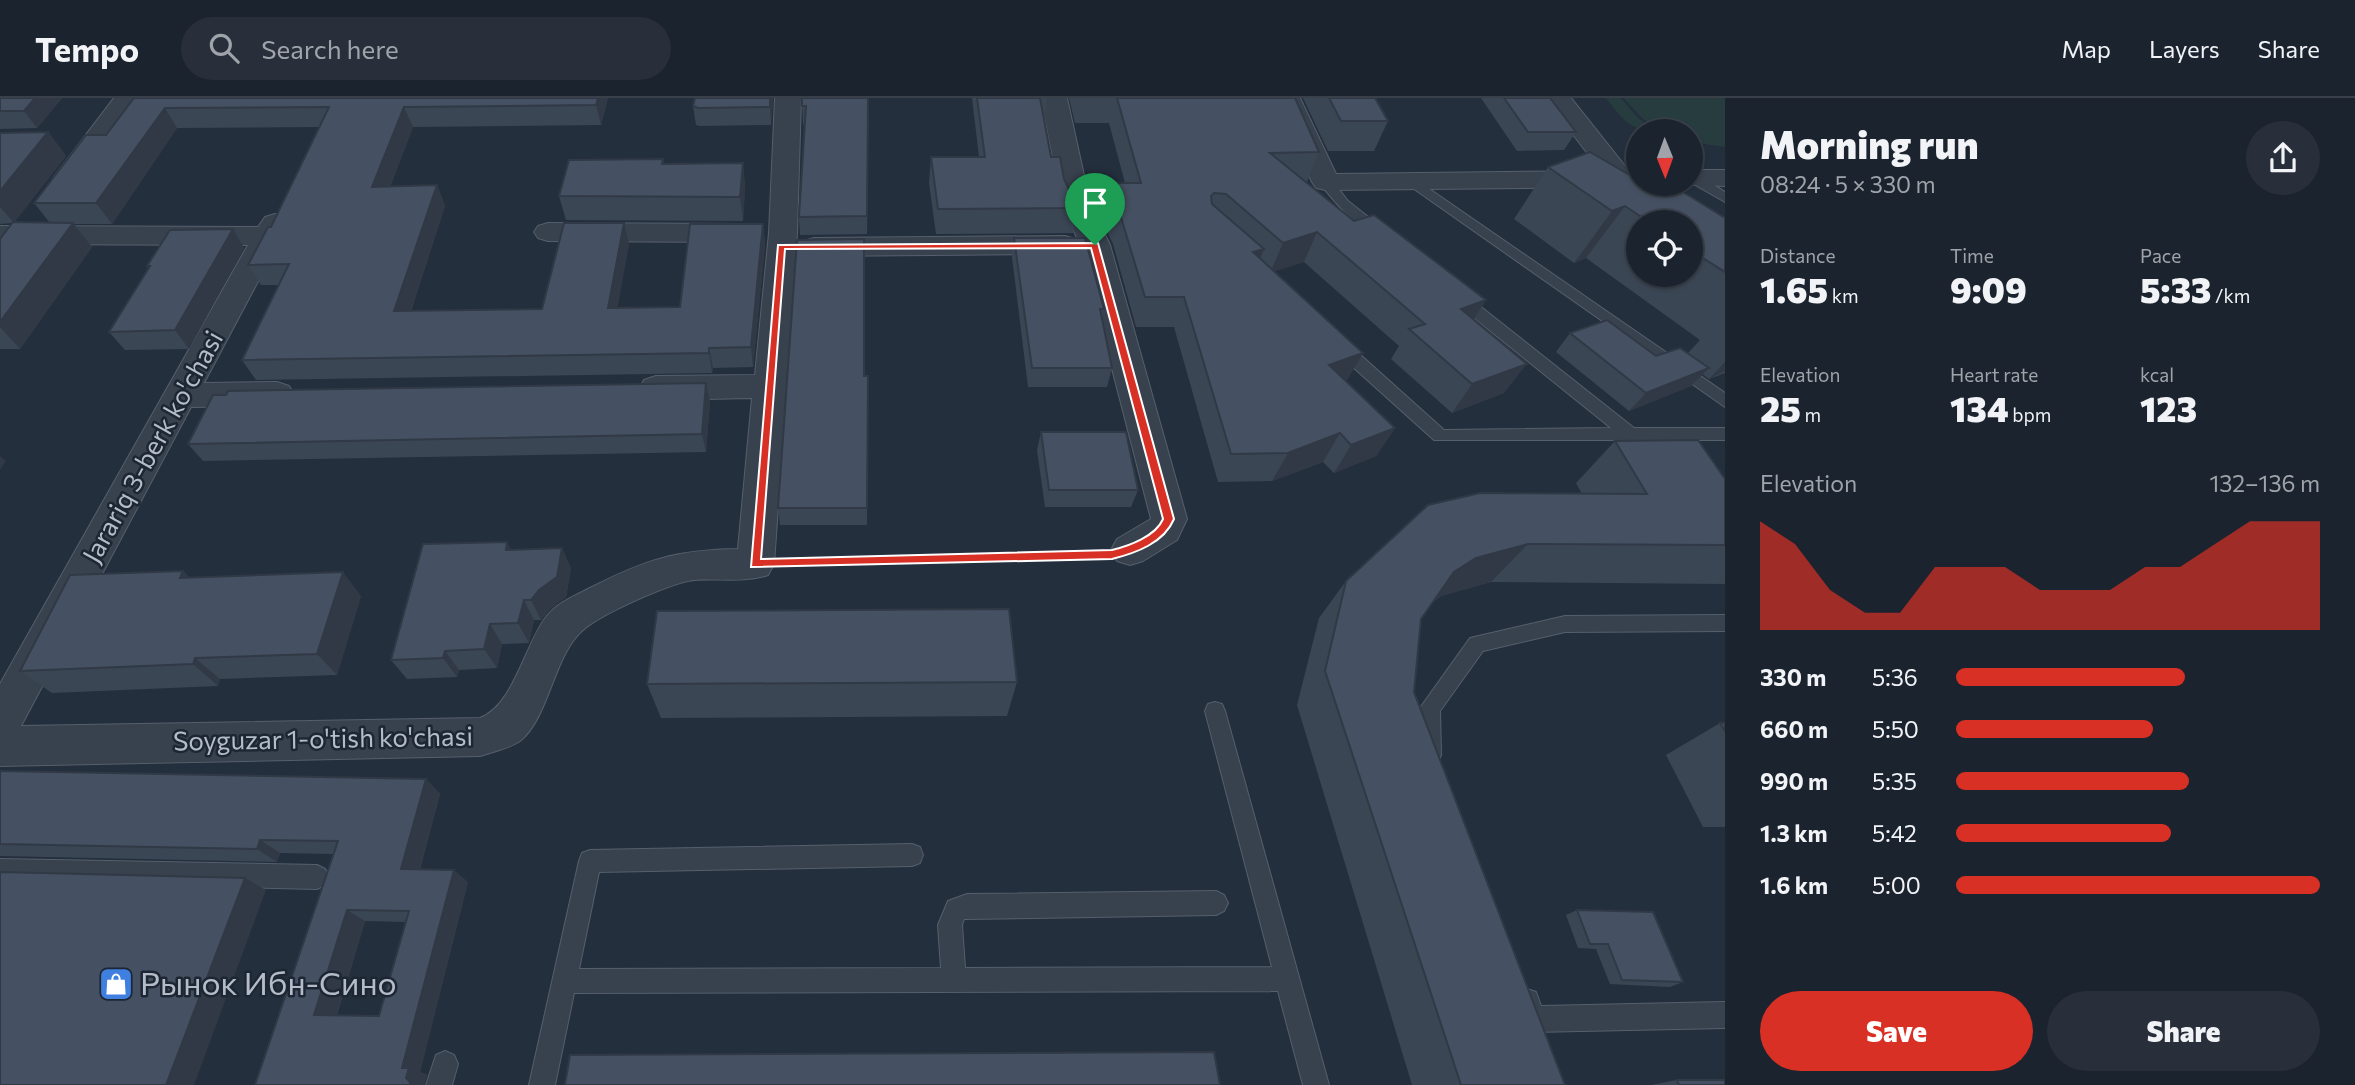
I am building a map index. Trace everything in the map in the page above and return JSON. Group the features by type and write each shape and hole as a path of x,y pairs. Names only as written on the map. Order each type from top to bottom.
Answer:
{"street":[{"path":"24,229 127,98"},
{"path":"755,564 782,240 788,98"},
{"path":"1054,98 1076,203 1095,245 1169,519 1164,530 1130,550"},
{"path":"1287,98 1326,182 1412,181 1626,186"},
{"path":"1558,98 1626,178"},
{"path":"1703,178 1725,178"},
{"name":"Jarariq 3-berk ko'chasi","path":"0,724 183,395 291,190"},
{"path":"24,229 269,236"},
{"path":"548,232 782,240 1095,245"},
{"path":"629,388 769,386"},
{"path":"183,395 309,393"},
{"name":"Soyguzar 1-o'tish ko'chasi","path":"0,746 480,737 505,728 516,715 558,631 569,618 645,578 692,565 755,564"}],"lane":[{"path":"1412,181 1725,401"},
{"path":"1326,182 1343,204 1396,247"},
{"path":"1703,185 1725,198"},
{"path":"1449,289 1628,433"},
{"path":"1330,337 1440,436 1725,434"},
{"path":"1438,775 1428,749 1430,708 1477,645 1565,624 1725,623"},
{"path":"1214,711 1316,1085"},
{"path":"542,1085 590,861 912,855"},
{"path":"0,870 317,877"},
{"path":"954,980 950,925 956,909 967,906 1216,903"},
{"path":"563,981 1287,979"},
{"path":"1518,980 1534,1018 1725,1015"}],"path":[{"path":"755,564 1112,554 1130,550"}],"green space":[{"path":"1606,98 1621,98 1640,119 1626,121"},
{"path":"1624,98 1725,98 1725,147 1703,144 1703,119 1644,119"}],"building":[{"path":"0,98 35,98 24,111 0,111"},
{"path":"134,98 598,98 596,105 404,107 372,187 437,185 394,311 542,309 564,223 624,223 608,308 680,307 690,224 763,224 751,347 709,348 709,353 242,360 289,264 248,265 268,227 271,227 329,107 165,108 96,203 34,203 86,135 106,135"},
{"path":"695,98 770,98 770,107 698,108 693,106"},
{"path":"802,98 868,98 867,216 799,217 806,106 802,106"},
{"path":"977,98 1040,98 1051,157 1060,157 1064,179 1078,208 938,209 931,157 985,157"},
{"path":"1117,98 1295,98 1319,152 1270,153 1354,221 1374,215 1486,300 1461,309 1527,364 1472,384 1409,329 1425,324 1317,232 1283,243 1226,194 1214,193 1211,196 1212,204 1264,249 1253,252 1363,353 1329,365 1395,428 1351,445 1340,433 1288,453 1231,454 1184,297 1145,297 1120,214 1105,183 1141,183"},
{"path":"1329,98 1375,98 1388,121 1341,121"},
{"path":"1504,98 1550,98 1576,132 1528,132"},
{"path":"48,132 0,191 0,133"},
{"path":"1590,152 1626,173 1626,196 1689,196 1725,218 1725,272 1703,258 1703,210 1631,210 1625,206 1612,211 1548,167"},
{"path":"663,159 662,164 743,163 740,197 559,196 569,160"},
{"path":"13,222 73,223 0,322 0,239"},
{"path":"233,229 175,330 109,332 170,230"},
{"path":"1014,238 1085,238 1104,309 1100,309 1112,368 1032,368"},
{"path":"864,239 864,376 868,376 867,508 778,508 797,240"},
{"path":"1607,320 1656,356 1680,348 1709,368 1646,393 1570,333"},
{"path":"706,383 702,434 188,444 213,395 226,395 228,391"},
{"path":"1041,432 1126,432 1138,490 1049,490"},
{"path":"1698,440 1725,479 1725,545 1528,544 1476,558 1454,572 1421,619 1414,692 1565,1085 1461,1085 1325,671 1346,581 1428,505 1480,493 1647,494 1615,441"},
{"path":"507,542 506,550 562,548 557,577 539,590 531,600 524,600 518,623 490,624 484,649 445,651 443,658 391,660 423,544"},
{"path":"183,571 180,578 343,572 317,654 195,658 193,664 20,671 70,575"},
{"path":"1009,609 1017,682 647,684 657,611"},
{"path":"0,771 426,779 401,869 454,870 402,1068 409,1068 406,1078 410,1085 255,1085 338,841 260,840 257,849 0,844","holes":["347,910 409,911 379,1016 314,1015"]},
{"name":"Рынок Ибн-Сино","path":"0,872 245,878 166,1085 0,1085"},
{"path":"1577,910 1653,912 1683,982 1622,980 1608,944 1590,944"},
{"path":"1214,1052 1220,1085 565,1085 570,1055"},
{"path":"1677,1080 1725,1080 1725,1085 1679,1085"}],"place":[{"name":"Рынок Ибн-Сино","path":"116,984"}],"route":[{"path":"1095,245 1169,519 1164,530 1130,550 1112,554 755,564 781,247 1095,245"}]}
